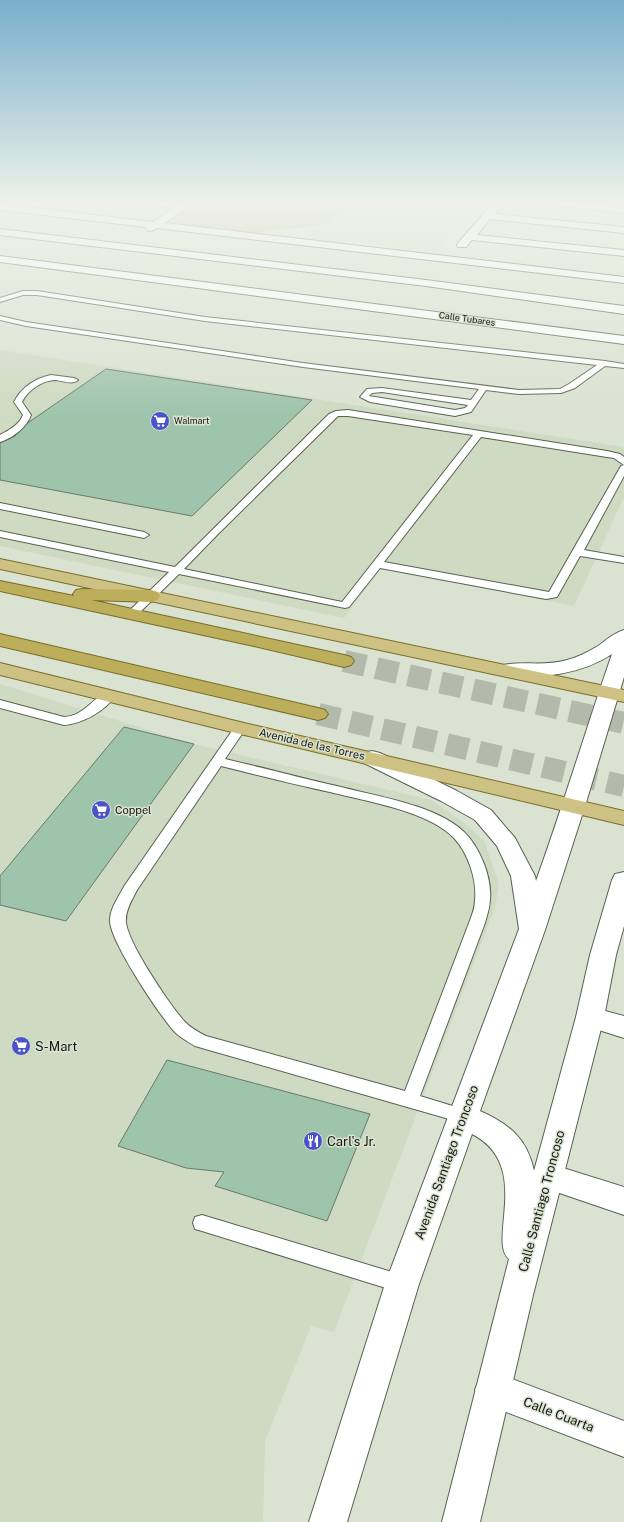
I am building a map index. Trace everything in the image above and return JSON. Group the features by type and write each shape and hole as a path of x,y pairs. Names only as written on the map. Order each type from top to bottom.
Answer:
{"highway":[{"path":"0,586 254,640 344,661"},
{"path":"32,593 150,596"},
{"path":"0,640 318,714"}],"main road":[{"path":"0,564 494,670 616,694"},
{"name":"Avenida de las Torres","path":"0,669 240,728 624,818"}],"street":[{"name":"Calle Tubares","path":"115,273 624,340"},
{"path":"344,273 624,310"},
{"path":"401,310 435,273"},
{"path":"566,273 624,280"},
{"path":"494,670 535,672 560,669 580,663 597,655 624,636"},
{"path":"574,806 582,777 616,694 624,647"},
{"path":"371,758 483,815 507,843 523,876 532,930"},
{"name":"Avenida Santiago Troncoso","path":"328,1522 402,1284 532,930 574,806"},
{"name":"Calle Santiago Troncoso","path":"461,1522 516,1295 590,1017 603,955 624,885"},
{"path":"590,1017 624,1026"},
{"path":"463,1116 492,1131 506,1144 515,1159 521,1187 516,1295"},
{"path":"547,1176 624,1202"},
{"name":"Calle Cuarta","path":"493,1390 624,1439"}],"lane":[{"path":"0,300 23,293 37,292 205,319 624,366"},
{"path":"0,318 26,324 280,362 519,392 561,391 572,386 605,363"},
{"path":"0,439 21,425 26,419 27,415 18,402 21,395 39,380 52,378 74,380"},
{"path":"473,403 382,390 370,391 364,397 370,400 455,413 468,410 484,388"},
{"path":"131,615 177,571 268,478 336,414 348,413 607,454 617,456 624,462"},
{"path":"0,534 343,605 378,564 479,433"},
{"path":"378,564 550,596 554,594 624,468"},
{"path":"0,506 144,535"},
{"path":"578,552 624,560"},
{"path":"0,704 72,722 109,696"},
{"path":"240,728 130,889 119,912 118,922 120,932 129,950 179,1026 189,1035 201,1041 463,1116"},
{"path":"218,761 402,806 430,817 454,829 469,847 482,882 483,897 471,938 410,1100"},
{"path":"202,1223 402,1284"}],"shaded area":[{"path":"0,350 624,447 624,497 574,606 382,567 344,618 0,546"},
{"path":"0,684 194,744 431,800 467,825 484,841 499,883 495,907 334,1332 311,1326 265,1441 263,1522 0,1522"}],"building":[{"name":"Walmart","path":"106,369 312,400 192,516 0,480 0,443 15,436 29,422"},
{"name":"Coppel","path":"124,727 194,744 66,921 0,905 0,876"},
{"path":"167,1060 370,1114 327,1221 215,1186 224,1172 186,1168 118,1146"}],"tunnel":[{"path":"344,661 624,723"},
{"path":"318,714 624,786"}],"place":[{"name":"Walmart","path":"160,421"},
{"name":"Coppel","path":"101,810"},
{"name":"S-Mart","path":"21,1046"},
{"name":"Carl's Jr.","path":"313,1141"}]}
